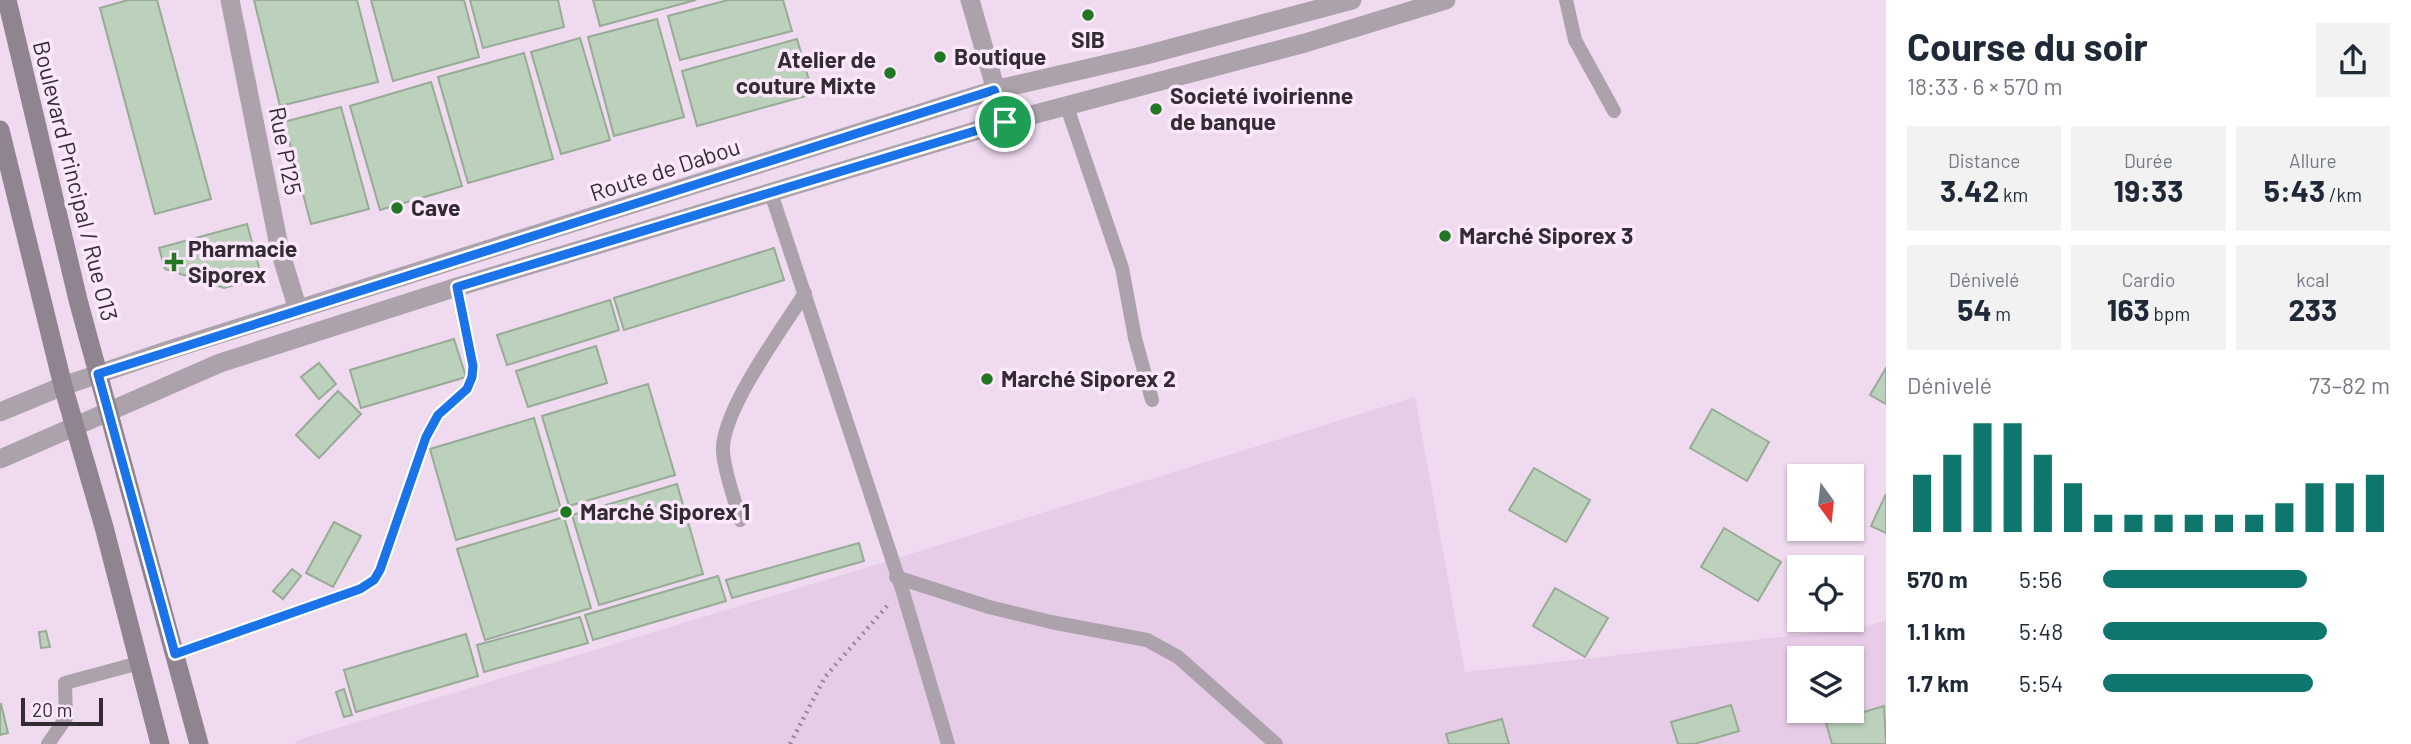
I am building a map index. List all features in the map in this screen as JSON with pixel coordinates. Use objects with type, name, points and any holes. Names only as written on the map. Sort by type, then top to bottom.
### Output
[{"type":"main road","name":"Boulevard Principal / Rue O13","points":[[7,0],[75,287],[199,744]]},
{"type":"main road","points":[[0,130],[63,386],[104,527],[160,744]]},
{"type":"street","name":"Rue P125","points":[[230,0],[280,251],[298,310]]},
{"type":"street","points":[[970,0],[1005,122]]},
{"type":"street","name":"Route de Dabou","points":[[0,412],[98,374],[994,90],[1146,55],[1294,8],[1352,0]]},
{"type":"street","points":[[0,459],[220,363],[457,287],[1005,122],[1306,43],[1446,0]]},
{"type":"lane","points":[[1566,0],[1575,40],[1614,111]]},
{"type":"lane","points":[[1067,107],[1122,268],[1135,338],[1152,400]]},
{"type":"lane","points":[[771,193],[899,583],[948,744]]},
{"type":"lane","points":[[175,654],[360,589],[374,580],[380,570],[426,437],[438,415],[467,389],[472,377],[473,366],[457,287]]},
{"type":"lane","points":[[740,520],[723,451],[727,426],[750,380],[805,293]]},
{"type":"lane","points":[[899,583],[1051,622],[1147,640],[1178,657],[1276,744]]},
{"type":"lane","points":[[48,744],[66,718],[65,683],[139,663]]},
{"type":"path","points":[[790,744],[825,677],[899,583]]},
{"type":"shaded area","points":[[1415,397],[1465,672],[1825,632],[1864,632],[1864,627],[1886,620],[1886,744],[296,744],[295,741]]},
{"type":"building","points":[[128,0],[157,0],[211,199],[155,214],[100,8]]},
{"type":"building","points":[[254,0],[357,0],[378,82],[280,106]]},
{"type":"building","points":[[371,0],[464,0],[479,57],[393,81]]},
{"type":"building","points":[[470,0],[558,0],[564,27],[483,48]]},
{"type":"building","points":[[593,0],[696,0],[600,26]]},
{"type":"building","points":[[728,0],[783,0],[792,31],[680,60],[668,16]]},
{"type":"building","points":[[657,19],[684,117],[614,136],[588,37]]},
{"type":"building","points":[[580,38],[610,140],[561,154],[531,52]]},
{"type":"building","points":[[797,39],[813,94],[697,126],[682,71]]},
{"type":"building","points":[[524,53],[553,159],[468,183],[438,77]]},
{"type":"building","points":[[431,82],[462,186],[380,210],[350,106]]},
{"type":"building","points":[[341,107],[369,209],[311,224],[284,122]]},
{"type":"building","points":[[247,224],[262,278],[224,288],[165,269],[159,248]]},
{"type":"building","points":[[774,248],[784,280],[624,330],[614,298]]},
{"type":"building","points":[[610,300],[619,330],[507,365],[497,335]]},
{"type":"building","points":[[454,339],[466,377],[361,408],[350,370]]},
{"type":"building","points":[[596,346],[607,383],[528,407],[516,371]]},
{"type":"building","points":[[319,363],[336,384],[319,399],[301,377]]},
{"type":"building","points":[[1886,368],[1886,404],[1870,395]]},
{"type":"building","points":[[648,384],[675,475],[569,506],[542,416]]},
{"type":"building","points":[[338,391],[361,414],[319,458],[296,435]]},
{"type":"building","points":[[1712,409],[1769,442],[1747,481],[1690,448]]},
{"type":"building","points":[[534,418],[561,509],[456,540],[430,449]]},
{"type":"building","points":[[1534,468],[1590,500],[1566,542],[1509,510]]},
{"type":"building","points":[[677,484],[703,574],[599,605],[572,515]]},
{"type":"building","points":[[1886,494],[1886,533],[1871,526]]},
{"type":"building","points":[[564,517],[591,608],[485,640],[457,549]]},
{"type":"building","points":[[334,522],[361,536],[333,587],[306,573]]},
{"type":"building","points":[[1724,528],[1781,562],[1758,601],[1701,567]]},
{"type":"building","points":[[859,543],[864,561],[732,598],[726,580]]},
{"type":"building","points":[[292,569],[301,576],[283,599],[273,591]]},
{"type":"building","points":[[718,576],[726,601],[593,640],[585,615]]},
{"type":"building","points":[[1555,588],[1608,618],[1585,657],[1533,626]]},
{"type":"building","points":[[580,617],[588,643],[484,672],[477,645]]},
{"type":"building","points":[[46,631],[50,647],[41,648],[39,632]]},
{"type":"building","points":[[466,634],[478,676],[356,712],[344,670]]},
{"type":"building","points":[[344,689],[352,715],[344,717],[336,692]]},
{"type":"building","points":[[0,705],[8,733],[0,735]]},
{"type":"building","points":[[1731,705],[1739,731],[1694,744],[1678,744],[1671,722]]},
{"type":"building","points":[[1884,706],[1886,744],[1832,744],[1826,723],[1864,723],[1864,712]]},
{"type":"building","points":[[1502,719],[1509,744],[1449,744],[1446,734]]},
{"type":"place","name":"SIB","points":[[1088,15]]},
{"type":"place","name":"Boutique","points":[[940,57]]},
{"type":"place","name":"Atelier de couture Mixte","points":[[890,73]]},
{"type":"place","name":"Societé ivoirienne de banque","points":[[1156,109]]},
{"type":"place","name":"Cave","points":[[397,208]]},
{"type":"place","name":"Marché Siporex 3","points":[[1445,236]]},
{"type":"place","name":"Pharmacie Siporex","points":[[174,262]]},
{"type":"place","name":"Marché Siporex 2","points":[[987,379]]},
{"type":"place","name":"Marché Siporex 1","points":[[566,512]]},
{"type":"route","points":[[994,90],[1005,122],[457,287],[473,366],[472,377],[467,389],[438,415],[426,437],[380,570],[374,580],[360,589],[175,654],[98,374],[994,90]]}]
